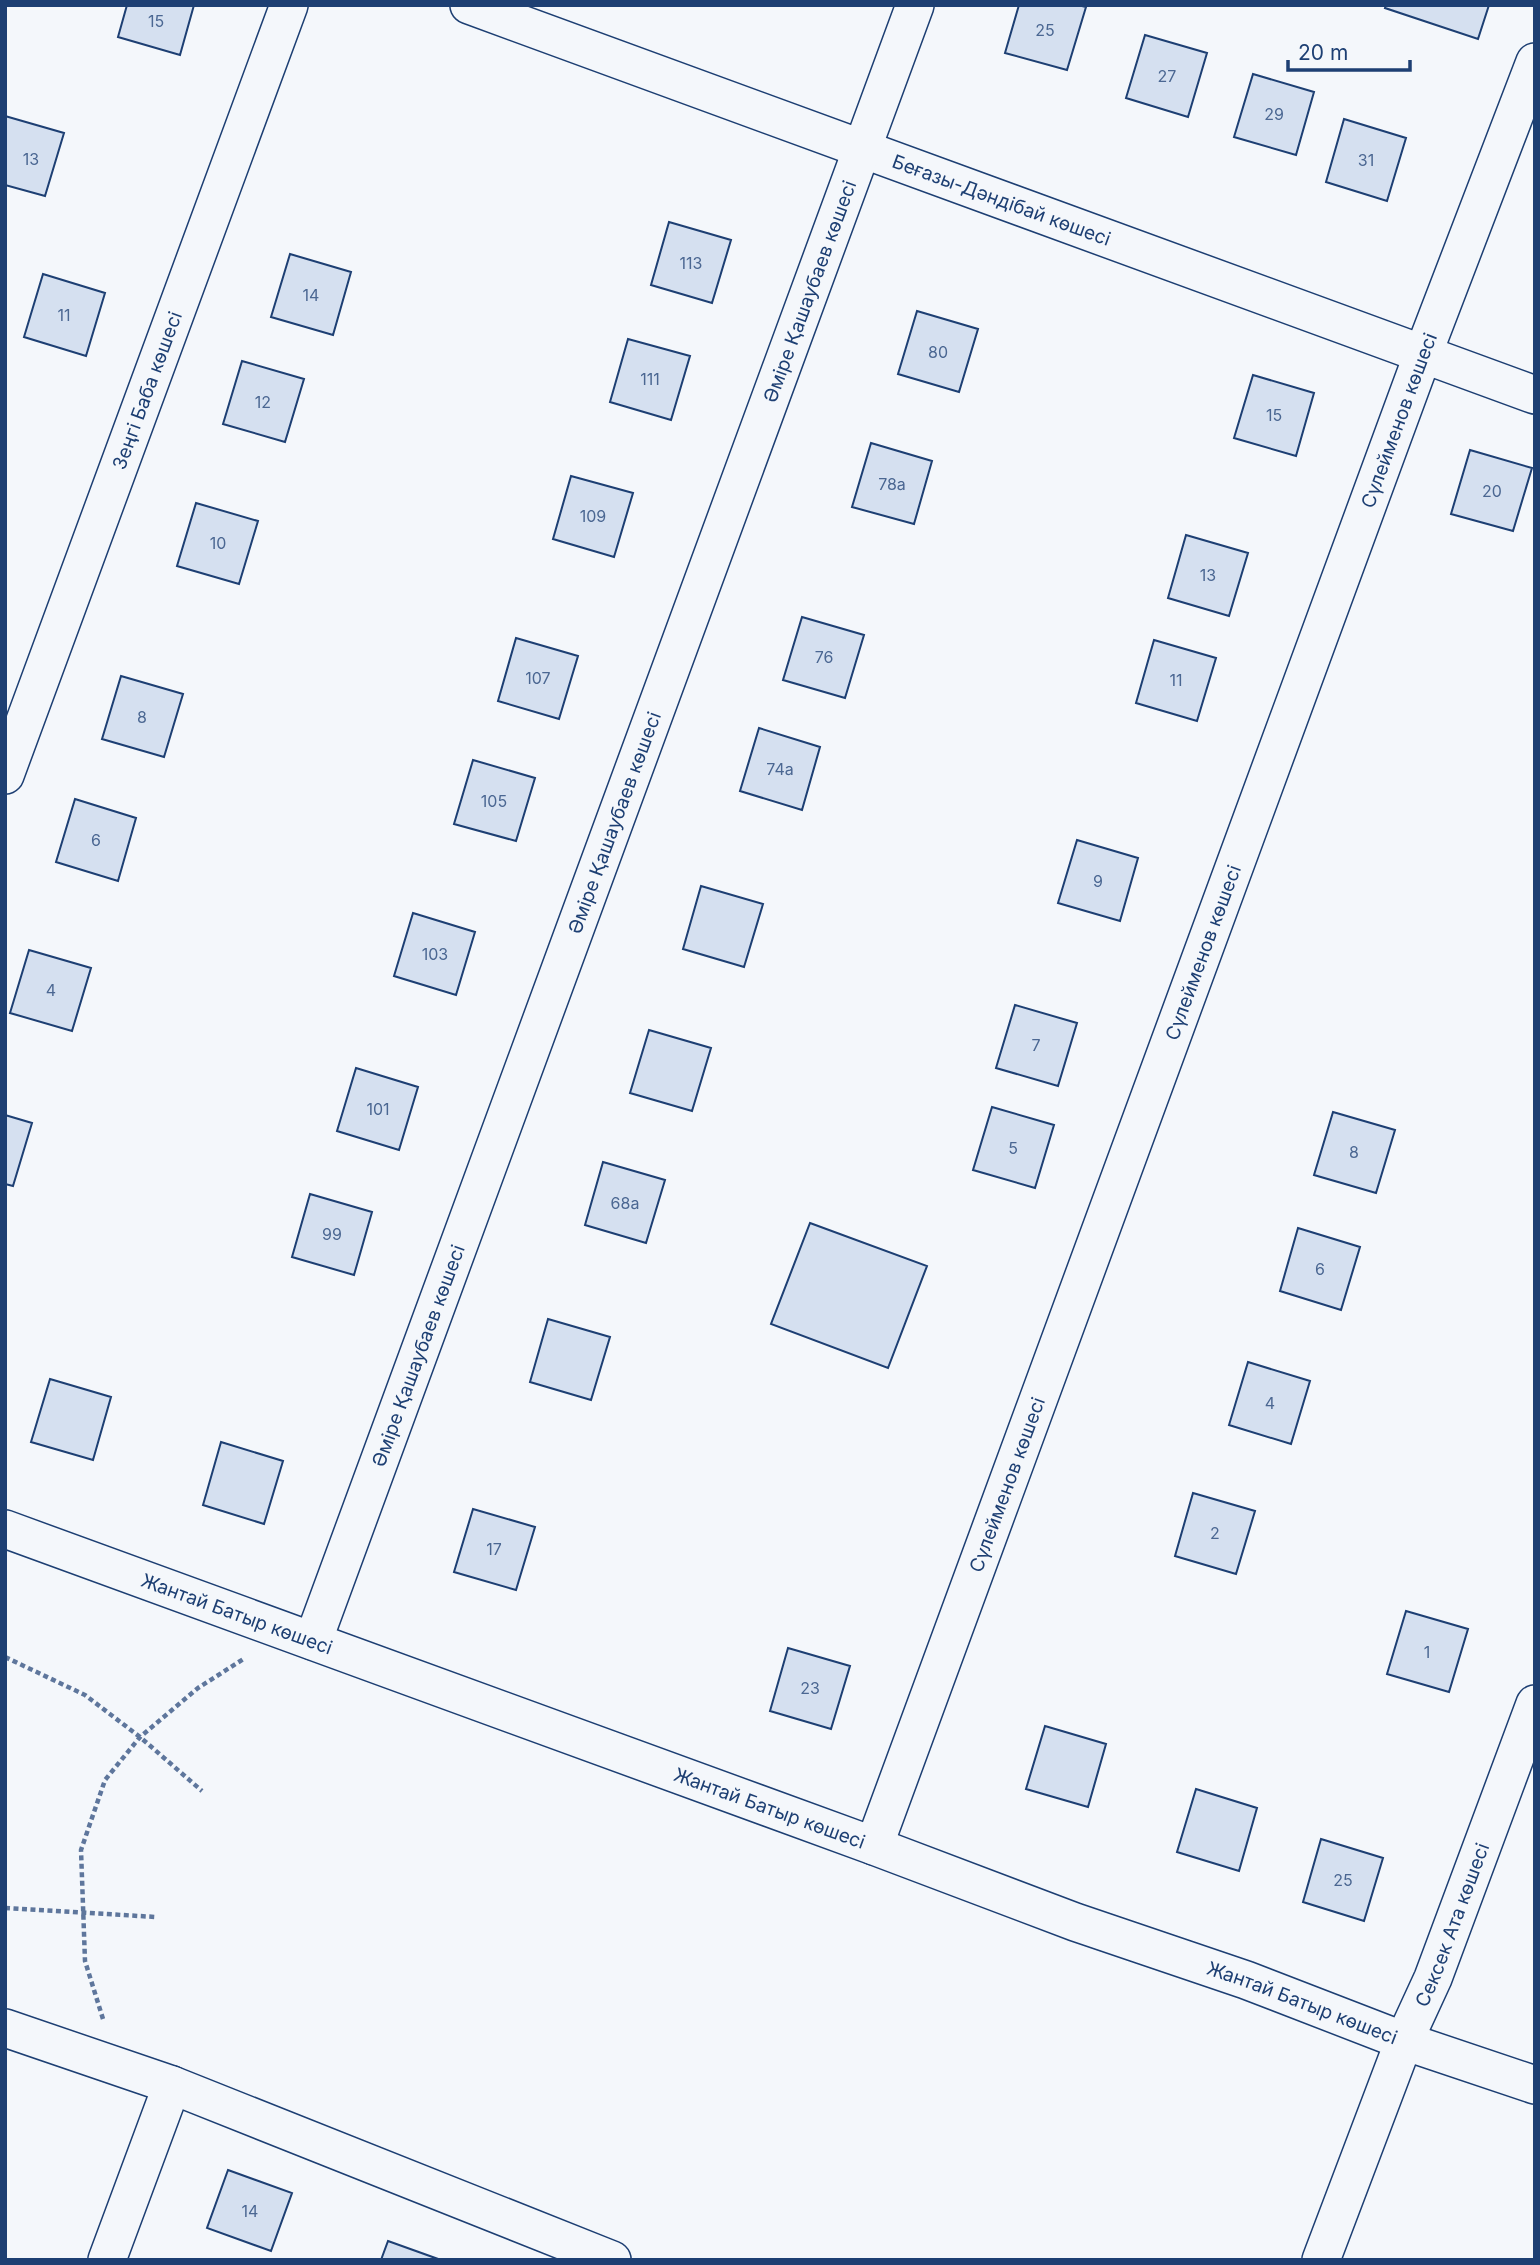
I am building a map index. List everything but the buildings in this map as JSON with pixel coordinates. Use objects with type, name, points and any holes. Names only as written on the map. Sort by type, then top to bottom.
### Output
[{"type":"street","name":"Зеңгі Баба көшесі","points":[[5,775],[289,5]]},
{"type":"street","name":"Беғазы-Дәндібай көшесі","points":[[469,5],[1535,395]]},
{"type":"street","name":"Әміре Қашаубаев көшесі","points":[[300,1636],[915,5]]},
{"type":"street","name":"Сүлейменов көшесі","points":[[874,1846],[1423,354],[1535,62]]},
{"type":"street","name":"Жантай Батыр көшесі","points":[[5,1529],[1075,1922],[1246,1980],[1404,2041],[1535,2085]]},
{"type":"street","name":"Сексек Ата көшесі","points":[[1321,2260],[1404,2041],[1433,1978],[1535,1703]]},
{"type":"street","points":[[5,2028],[172,2085],[612,2260]]},
{"type":"street","points":[[107,2260],[172,2085]]},
{"type":"path","points":[[128,2070],[100,2013],[85,1961],[82,1850],[105,1780],[140,1737],[198,1688],[300,1636]]},
{"type":"path","points":[[5,1657],[85,1695],[140,1737],[202,1791]]},
{"type":"path","points":[[5,1908],[156,1917]]}]
